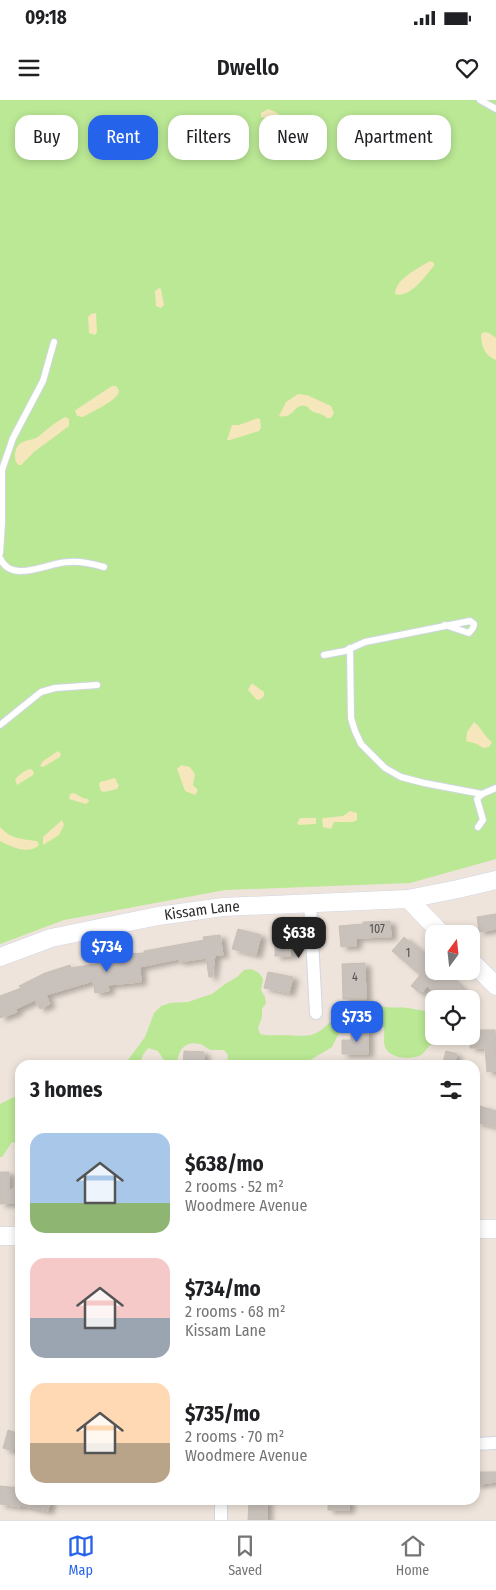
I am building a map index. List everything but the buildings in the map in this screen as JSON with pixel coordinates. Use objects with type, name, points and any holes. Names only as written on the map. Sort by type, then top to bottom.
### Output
[{"type":"street","name":"Kissam Lane","points":[[0,957],[51,938],[158,916],[223,907],[408,899],[496,880]]},
{"type":"street","points":[[408,899],[433,925]]},
{"type":"street","points":[[310,903],[316,1013]]},
{"type":"street","points":[[480,969],[496,986]]},
{"type":"street","points":[[480,1229],[496,1229]]},
{"type":"street","points":[[0,1236],[15,1236]]},
{"type":"street","points":[[480,1444],[496,1444]]},
{"type":"street","points":[[220,1505],[221,1520]]},
{"type":"lane","points":[[480,100],[496,109]]},
{"type":"lane","points":[[0,553],[2,470],[13,438],[43,381],[54,342]]},
{"type":"lane","points":[[0,558],[3,564],[15,571],[70,562],[91,564],[104,568]]},
{"type":"lane","points":[[324,655],[365,642],[446,625]]},
{"type":"lane","points":[[350,648],[351,718],[361,744],[385,768],[402,777],[482,794]]},
{"type":"lane","points":[[0,725],[41,692],[55,688],[97,685]]},
{"type":"lane","points":[[478,827],[483,820],[477,799],[482,794],[496,788]]},
{"type":"green space","points":[[0,100],[496,100],[496,859],[410,883],[225,890],[64,920],[0,944]]},
{"type":"green space","points":[[251,969],[259,973],[263,979],[261,990],[266,1003],[262,1009],[262,1017],[258,1028],[260,1034],[310,1035],[330,1023],[345,1007],[363,1002],[385,1007],[425,1011],[425,1045],[432,1045],[417,1057],[396,1056],[391,1054],[385,1047],[384,1027],[371,1021],[352,1022],[340,1031],[332,1047],[310,1060],[228,1060],[228,1055],[224,1050],[211,1050],[194,1043],[186,1045],[180,1051],[178,1060],[164,1060],[158,1051],[148,1048],[141,1060],[128,1060],[145,1037],[154,1013],[161,1006],[170,1003],[188,1002],[212,994],[244,970]]},
{"type":"green space","points":[[15,1096],[15,1143],[12,1142],[2,1157],[0,1157],[0,1104]]},
{"type":"sand","points":[[268,109],[279,115],[261,115],[261,113]]},
{"type":"sand","points":[[430,261],[434,263],[434,266],[417,286],[401,295],[395,294],[399,283],[403,279]]},
{"type":"sand","points":[[159,288],[161,289],[164,305],[161,308],[156,306],[155,291]]},
{"type":"sand","points":[[96,313],[97,332],[95,335],[89,333],[88,317]]},
{"type":"sand","points":[[484,332],[496,338],[496,360],[486,353],[483,346],[481,334]]},
{"type":"sand","points":[[112,386],[116,386],[119,391],[116,397],[83,417],[77,416],[75,411],[77,409]]},
{"type":"sand","points":[[298,394],[307,395],[331,406],[334,413],[331,418],[312,411],[308,407],[301,406],[287,416],[279,416],[286,402]]},
{"type":"sand","points":[[65,417],[69,419],[69,426],[34,452],[21,465],[18,465],[15,460],[15,454],[18,445],[39,436]]},
{"type":"sand","points":[[258,418],[260,419],[261,428],[259,431],[227,440],[232,425],[239,425]]},
{"type":"sand","points":[[251,684],[264,692],[264,696],[261,699],[257,700],[248,690]]},
{"type":"sand","points":[[474,722],[492,742],[489,747],[483,748],[466,741],[467,732]]},
{"type":"sand","points":[[58,751],[61,754],[60,757],[43,767],[40,766],[43,761]]},
{"type":"sand","points":[[181,765],[190,767],[195,774],[193,785],[198,790],[195,795],[185,791],[177,769]]},
{"type":"sand","points":[[31,769],[34,772],[33,775],[17,785],[16,778],[24,771]]},
{"type":"sand","points":[[115,778],[119,786],[117,789],[101,791],[100,782]]},
{"type":"sand","points":[[74,793],[89,801],[86,804],[69,799],[70,794]]},
{"type":"sand","points":[[350,811],[357,813],[357,820],[353,822],[334,822],[331,829],[323,827],[323,818],[343,816]]},
{"type":"sand","points":[[300,818],[316,818],[316,824],[299,825],[297,823]]},
{"type":"sand","points":[[62,820],[64,825],[59,835],[43,845],[43,837]]},
{"type":"sand","points":[[0,827],[12,836],[37,841],[39,845],[25,850],[4,843],[0,841]]}]
